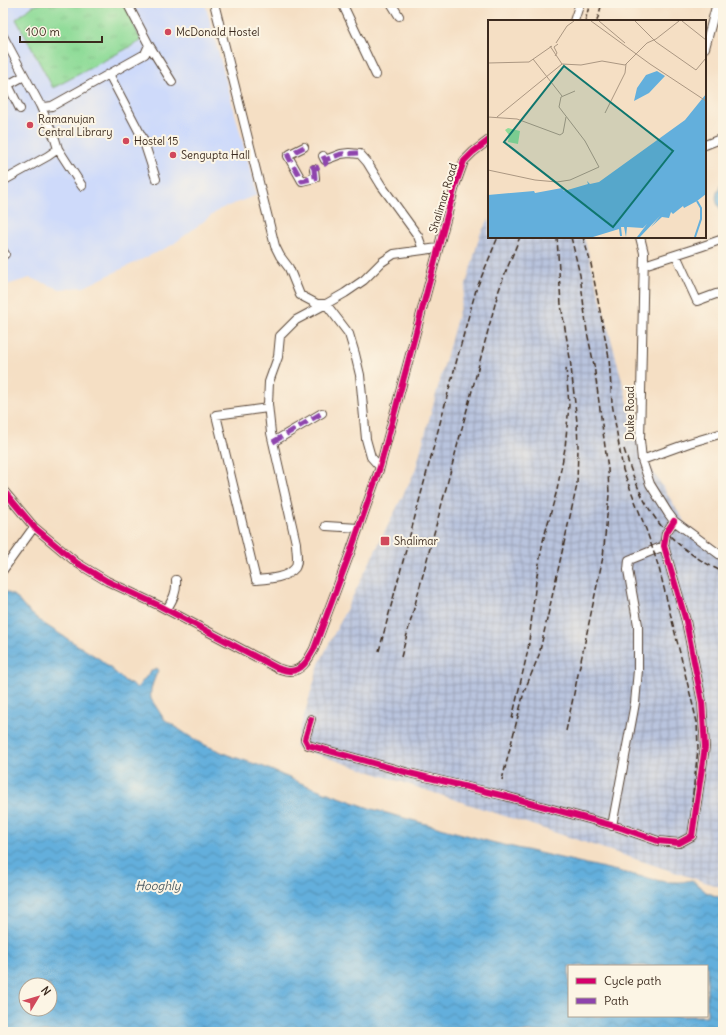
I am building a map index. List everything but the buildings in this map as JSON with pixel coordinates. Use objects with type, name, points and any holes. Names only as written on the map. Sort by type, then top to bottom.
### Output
[{"type":"street","points":[[127,3],[172,82]]},
{"type":"street","points":[[214,3],[276,246],[280,256],[288,268],[300,296],[317,304],[326,304]]},
{"type":"street","points":[[342,3],[376,75]]},
{"type":"street","points":[[391,3],[399,16]]},
{"type":"street","points":[[574,20],[580,3]]},
{"type":"street","points":[[706,44],[717,3]]},
{"type":"street","points":[[3,36],[40,105],[56,139],[58,149],[82,186]]},
{"type":"street","points":[[40,105],[45,107],[52,106],[145,54],[150,45]]},
{"type":"street","points":[[109,74],[143,139],[156,179]]},
{"type":"street","points":[[20,109],[5,86],[24,76]]},
{"type":"street","points":[[706,145],[723,138]]},
{"type":"street","name":"Shalimar Road","points":[[167,609],[277,668],[290,671],[298,669],[308,661],[314,649],[359,528],[380,467],[455,186],[464,161],[488,141]]},
{"type":"street","points":[[304,147],[288,156],[302,181],[315,178],[313,167],[325,164],[324,158],[350,153],[360,154],[418,236],[423,250]]},
{"type":"street","points":[[3,181],[58,149]]},
{"type":"street","name":"Duke Road","points":[[640,238],[644,253],[640,440],[642,460],[650,484],[674,521],[723,557]]},
{"type":"street","points":[[644,265],[723,239]]},
{"type":"street","points":[[268,408],[216,415],[256,580],[280,577],[289,573],[295,567],[297,559],[296,543],[272,442],[268,408],[269,382],[278,357],[280,336],[296,320],[346,293],[364,280],[382,262],[394,254],[438,248]]},
{"type":"street","points":[[676,255],[697,302],[716,294],[723,293]]},
{"type":"street","points":[[326,304],[349,334],[360,375],[366,438],[371,457],[380,467]]},
{"type":"street","points":[[272,442],[322,414]]},
{"type":"street","points":[[642,460],[689,443],[723,433]]},
{"type":"street","points":[[3,490],[34,528],[77,563],[107,581],[167,609],[175,596],[177,589],[176,580]]},
{"type":"street","points":[[312,719],[305,739],[308,745],[409,773],[505,796],[612,826],[658,841],[679,843],[692,836],[705,746],[702,702],[686,621],[664,546],[666,533],[674,521]]},
{"type":"street","points":[[326,526],[359,528]]},
{"type":"street","points":[[3,570],[34,528]]},
{"type":"street","points":[[612,826],[635,703],[638,670],[638,625],[628,570],[629,560],[664,546]]},
{"type":"shaded area","points":[[3,3],[205,3],[257,195],[220,209],[172,245],[84,287],[60,289],[30,278],[3,286]]},
{"type":"shaded area","points":[[488,221],[488,238],[584,238],[641,452],[686,524],[723,553],[723,888],[295,747],[319,664],[415,471],[480,234]]},
{"type":"green space","points":[[43,3],[124,3],[141,41],[53,88],[16,19],[33,6]]},
{"type":"water","points":[[723,183],[723,212],[718,205],[716,198],[718,190]]},
{"type":"water","name":"Hooghly","points":[[3,590],[16,597],[23,606],[41,622],[101,660],[125,681],[137,688],[150,672],[157,668],[158,670],[152,687],[151,699],[164,719],[205,745],[228,755],[264,767],[303,784],[372,809],[491,842],[665,882],[682,882],[692,880],[706,892],[723,899],[723,1032],[3,1032]]},
{"type":"railway","points":[[585,20],[590,3]]},
{"type":"railway","points":[[597,20],[602,3]]},
{"type":"railway","points":[[379,651],[476,290],[498,238]]},
{"type":"railway","points":[[401,657],[498,293],[520,238]]},
{"type":"railway","points":[[502,780],[524,692],[539,655],[577,485],[577,422],[570,358],[561,305],[557,238]]},
{"type":"railway","points":[[566,731],[603,557],[609,495],[608,469],[594,365],[587,332],[580,275],[571,238]]},
{"type":"railway","points":[[583,238],[591,264],[609,358],[612,403],[623,470],[659,568],[697,722],[698,749],[692,802]]},
{"type":"railway","points":[[512,719],[528,650],[536,581],[543,541],[557,490],[565,448],[569,405],[566,367]]},
{"type":"railway","points":[[624,449],[639,489],[658,522],[671,537],[686,550],[723,572]]},
{"type":"marked path","points":[[304,147],[288,156],[302,181],[315,178],[314,169]]},
{"type":"marked path","points":[[323,156],[325,160],[341,154],[358,153]]},
{"type":"marked path","points":[[312,165],[314,169],[325,164],[325,160]]},
{"type":"marked path","points":[[273,442],[322,413]]},
{"type":"cycle path","points":[[3,490],[34,527],[77,563],[107,581],[160,606],[277,668],[294,671],[301,667],[314,649],[380,467],[455,186],[464,161],[488,141]]},
{"type":"cycle path","points":[[311,719],[305,739],[308,745],[409,773],[505,796],[618,827],[658,841],[679,843],[692,836],[705,747],[702,702],[686,621],[664,546],[666,533],[674,521]]},
{"type":"place","name":"McDonald Hostel","points":[[168,32]]},
{"type":"place","name":"Ramanujan Central Library","points":[[30,125]]},
{"type":"place","name":"Hostel 15","points":[[126,141]]},
{"type":"place","name":"Sengupta Hall","points":[[173,155]]},
{"type":"place","name":"Shalimar","points":[[385,541]]}]
